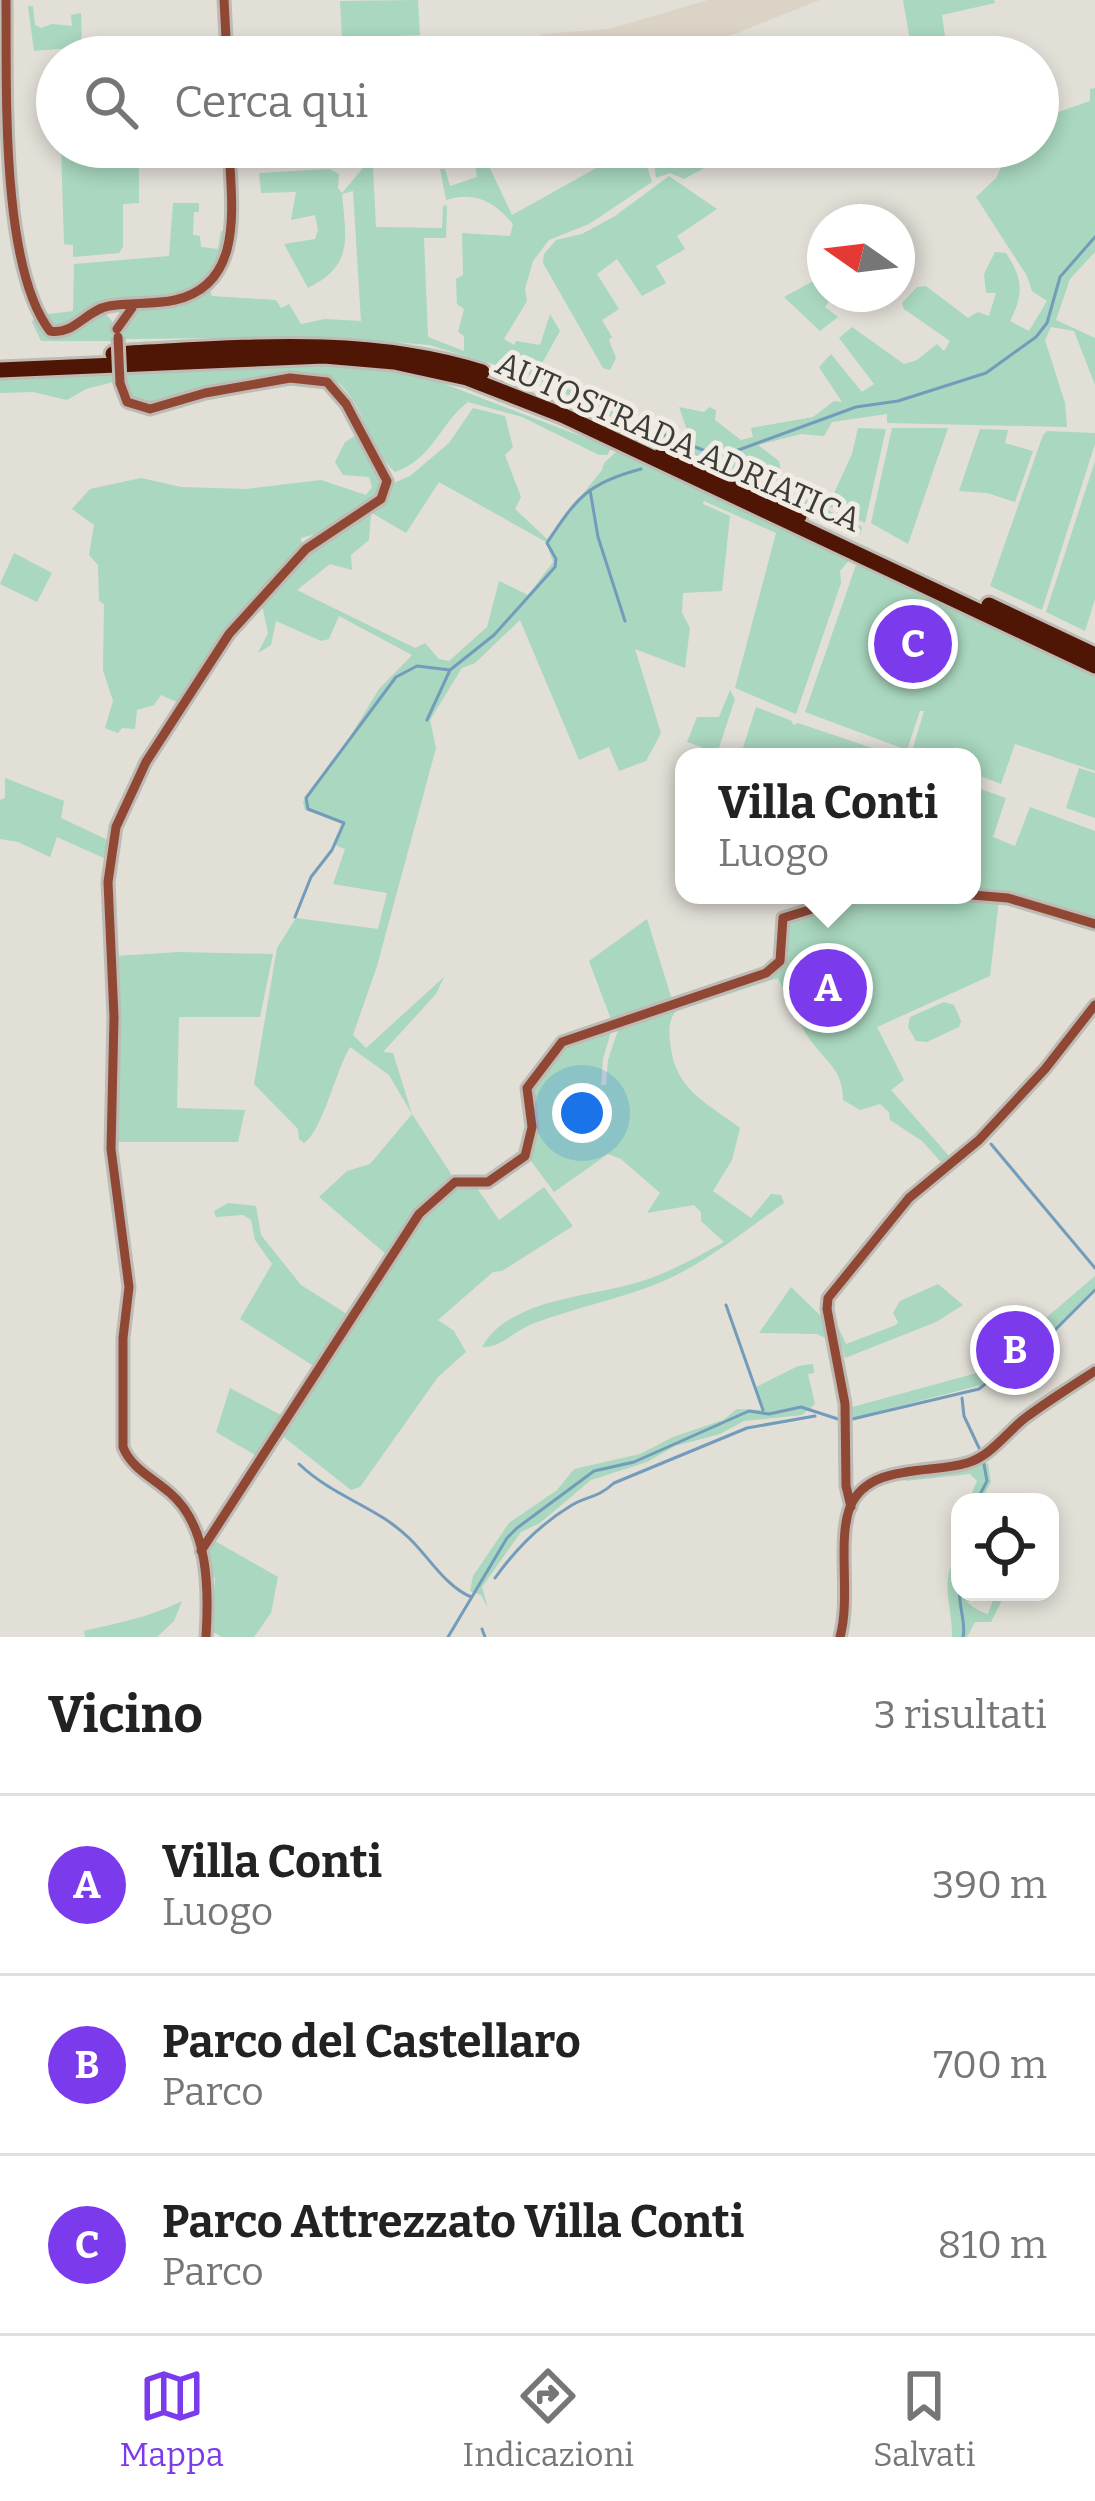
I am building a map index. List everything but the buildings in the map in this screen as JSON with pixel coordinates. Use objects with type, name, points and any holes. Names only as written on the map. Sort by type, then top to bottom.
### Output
[{"type":"highway","name":"AUTOSTRADA ADRIATICA","points":[[0,360],[325,346],[444,361],[545,396],[1095,655]]},
{"type":"highway","name":"AUTOSTRADA ADRIATICA","points":[[0,370],[324,356],[394,362],[467,378],[562,415],[1095,666]]},
{"type":"main road","points":[[5,0],[11,240],[39,316],[50,331],[60,333],[117,316],[136,305],[172,301],[202,289],[224,263],[231,235],[230,168]]},
{"type":"main road","points":[[224,0],[225,36]]},
{"type":"main road","points":[[117,316],[120,382],[127,402],[150,410],[205,393],[290,378],[327,382],[346,404],[388,481],[381,499],[306,549],[229,634],[146,762],[124,804],[114,837],[109,882],[114,1017],[111,1149],[129,1287],[123,1338],[122,1439],[130,1462],[184,1507],[201,1551],[206,1637]]},
{"type":"main road","points":[[981,896],[1008,898],[1095,924]]},
{"type":"main road","points":[[201,1551],[419,1214],[455,1182],[488,1182],[525,1156],[532,1127],[527,1088],[555,1047],[766,973],[780,961],[783,918],[829,904]]},
{"type":"main road","points":[[840,1637],[850,1507],[838,1355],[827,1309],[830,1294],[909,1198],[979,1140],[1045,1069],[1095,1005]]},
{"type":"main road","points":[[850,1507],[859,1493],[878,1480],[980,1458],[1021,1421],[1095,1371]]},
{"type":"shaded area","points":[[708,0],[820,0],[730,36],[540,34],[609,29]]},
{"type":"green space","points":[[418,0],[420,35],[342,36],[340,1]]},
{"type":"green space","points":[[903,0],[994,0],[942,15],[945,36],[909,36]]},
{"type":"green space","points":[[28,6],[33,6],[35,25],[41,28],[72,26],[71,15],[81,13],[82,36],[36,36],[34,51]]},
{"type":"green space","points":[[1095,88],[1095,252],[1070,279],[1056,320],[1095,338],[1095,385],[1074,331],[1051,327],[1045,340],[1065,403],[1067,427],[887,423],[887,414],[832,422],[824,436],[801,434],[758,445],[779,461],[785,489],[862,527],[860,535],[630,425],[632,419],[690,439],[679,407],[704,412],[709,407],[716,410],[715,420],[741,440],[753,437],[751,428],[813,417],[834,401],[842,402],[819,367],[831,354],[862,392],[874,384],[839,338],[852,327],[904,364],[937,344],[944,351],[950,341],[908,312],[915,312],[917,287],[926,286],[968,318],[978,312],[989,316],[996,293],[986,293],[984,274],[995,252],[1006,253],[1018,279],[1018,303],[1010,321],[1029,331],[1047,301],[1032,291],[976,197],[1001,168],[1059,168],[1059,112],[1090,101],[1090,89]]},
{"type":"green space","points":[[62,168],[139,168],[139,203],[123,204],[119,253],[73,257],[73,245],[64,244]]},
{"type":"green space","points":[[363,168],[373,168],[376,227],[442,228],[443,206],[447,205],[446,238],[424,238],[428,337],[464,351],[464,336],[458,332],[464,309],[457,304],[456,279],[463,275],[462,233],[510,236],[513,224],[483,200],[446,200],[440,169],[445,169],[450,186],[477,177],[476,168],[490,168],[512,215],[596,168],[648,168],[652,182],[589,224],[549,240],[533,261],[525,289],[527,301],[504,339],[514,345],[516,341],[540,345],[550,314],[560,331],[536,374],[627,416],[623,423],[529,375],[429,345],[334,337],[121,339],[120,331],[132,311],[163,306],[209,287],[212,296],[276,300],[281,308],[289,304],[301,324],[325,319],[361,321],[353,191],[342,194],[345,237],[340,260],[308,288],[284,244],[315,239],[315,215],[291,220],[296,192],[261,193],[259,173],[329,169],[339,174],[342,193]]},
{"type":"green space","points":[[655,168],[704,168],[684,179],[670,173],[656,178]]},
{"type":"green space","points":[[669,176],[717,209],[677,236],[685,249],[656,266],[666,283],[642,296],[617,259],[597,274],[619,309],[602,320],[616,358],[610,370],[603,368],[543,263],[544,254],[556,240],[582,234],[615,216]]},
{"type":"green space","points":[[173,203],[199,203],[193,235],[200,236],[201,247],[218,249],[221,231],[228,232],[221,256],[207,276],[178,295],[117,303],[54,329],[42,315],[73,311],[74,264],[169,256]]},
{"type":"green space","points":[[807,284],[807,312],[832,312],[838,317],[820,331],[784,297]]},
{"type":"green space","points":[[103,311],[112,321],[114,341],[41,341],[32,322],[36,316],[49,334],[62,336]]},
{"type":"green space","points":[[311,363],[373,366],[424,376],[612,448],[607,455],[599,455],[522,417],[468,402],[418,459],[395,472],[350,396],[326,377],[276,376],[142,405],[126,392],[124,374]]},
{"type":"green space","points":[[116,374],[117,381],[67,400],[33,392],[0,393],[0,377]]},
{"type":"green space","points":[[473,408],[505,416],[513,447],[505,455],[521,497],[515,509],[547,539],[618,450],[850,559],[840,571],[841,583],[796,714],[735,688],[776,533],[704,501],[730,516],[722,591],[683,593],[682,613],[690,628],[685,668],[635,649],[661,733],[646,761],[619,771],[609,747],[579,760],[520,620],[475,663],[462,668],[430,720],[436,748],[377,966],[353,1035],[366,1048],[444,977],[436,994],[383,1052],[393,1053],[412,1114],[389,1075],[350,1047],[317,1127],[304,1143],[298,1129],[254,1084],[277,948],[296,918],[378,929],[387,893],[333,884],[345,849],[333,844],[342,822],[305,810],[303,802],[379,689],[412,655],[339,616],[329,639],[321,641],[276,621],[271,645],[258,653],[268,633],[262,605],[305,558],[371,513],[369,540],[351,555],[352,570],[330,564],[297,590],[415,648],[425,643],[439,659],[449,661],[487,627],[499,581],[528,595],[553,562],[546,542],[439,482],[406,533],[372,513],[385,502],[391,484],[410,476],[449,443]]},
{"type":"green space","points":[[858,428],[886,429],[865,523],[828,506],[852,454]]},
{"type":"green space","points":[[892,428],[948,428],[908,544],[871,523]]},
{"type":"green space","points":[[980,429],[1008,430],[1005,443],[1033,451],[1015,502],[959,491]]},
{"type":"green space","points":[[1047,431],[1095,433],[1095,444],[1042,610],[990,586]]},
{"type":"green space","points":[[359,433],[378,465],[380,492],[327,531],[301,538],[302,546],[221,635],[179,703],[161,695],[154,705],[137,710],[135,729],[122,728],[118,733],[105,728],[113,701],[103,670],[104,604],[99,601],[98,565],[89,555],[94,525],[72,509],[90,489],[141,478],[181,487],[246,489],[321,480],[366,495],[372,487],[369,477],[343,475],[335,462],[345,442]]},
{"type":"green space","points":[[1095,461],[1095,599],[1085,631],[1046,612]]},
{"type":"green space","points":[[14,553],[52,573],[37,602],[0,584]]},
{"type":"green space","points":[[856,565],[1095,675],[1095,771],[1015,744],[1001,784],[981,776],[981,748],[913,748],[924,711],[920,711],[908,748],[805,712]]},
{"type":"green space","points":[[730,690],[735,699],[719,748],[687,742],[697,717],[719,717]]},
{"type":"green space","points":[[756,707],[793,725],[872,748],[743,748]]},
{"type":"green space","points":[[1079,768],[1095,773],[1095,818],[1066,808]]},
{"type":"green space","points":[[5,778],[64,801],[61,818],[108,840],[106,859],[57,837],[50,857],[0,839]]},
{"type":"green space","points":[[981,789],[1006,798],[993,837],[1015,846],[1030,807],[1095,831],[1095,919],[981,892]]},
{"type":"green space","points":[[999,900],[990,976],[877,1027],[904,1080],[891,1090],[949,1156],[941,1162],[922,1141],[890,1120],[880,1104],[860,1110],[843,1100],[837,1074],[806,1034],[778,978],[676,1011],[669,1033],[680,1076],[697,1096],[740,1128],[732,1160],[713,1191],[751,1218],[771,1194],[781,1195],[784,1203],[666,1280],[532,1324],[482,1347],[511,1318],[531,1309],[650,1278],[724,1242],[701,1221],[701,1212],[694,1205],[647,1213],[660,1193],[621,1159],[608,1154],[554,1192],[528,1157],[536,1122],[532,1085],[558,1055],[612,1028],[603,1059],[601,1085],[606,1085],[619,1027],[657,1014],[664,1016],[666,1011],[770,975],[783,964],[789,918],[841,904]]},
{"type":"green space","points":[[647,919],[673,1003],[662,1006],[659,1002],[657,1008],[612,1022],[589,961]]},
{"type":"green space","points":[[273,954],[260,1017],[179,1017],[177,1108],[245,1110],[238,1142],[114,1142],[114,1129],[119,1129],[114,1124],[120,1044],[115,956]]},
{"type":"green space","points":[[944,1002],[954,1005],[959,1027],[927,1042],[916,1041],[908,1027],[910,1017]]},
{"type":"green space","points":[[412,1114],[453,1177],[418,1208],[387,1255],[319,1197],[347,1171],[370,1164]]},
{"type":"green space","points":[[462,1185],[477,1188],[499,1220],[544,1187],[573,1226],[502,1271],[493,1272],[438,1320],[454,1331],[466,1352],[438,1377],[360,1487],[351,1490],[280,1434],[423,1215],[454,1186],[458,1190]]},
{"type":"green space","points":[[228,1203],[256,1206],[261,1235],[301,1285],[350,1316],[315,1367],[240,1319],[272,1264],[255,1240],[251,1220],[243,1215],[216,1217],[214,1211]]},
{"type":"green space","points":[[1095,1276],[1095,1288],[1045,1339],[1028,1346],[981,1385],[849,1419],[845,1409],[984,1371]]},
{"type":"green space","points":[[938,1284],[963,1305],[936,1322],[845,1358],[834,1318],[846,1344],[896,1325],[893,1313],[900,1301]]},
{"type":"green space","points":[[791,1287],[825,1320],[829,1340],[817,1334],[759,1333]]},
{"type":"green space","points":[[813,1364],[814,1373],[808,1374],[815,1404],[802,1415],[744,1421],[591,1480],[540,1523],[521,1532],[482,1587],[488,1608],[481,1595],[470,1591],[473,1576],[509,1523],[557,1490],[574,1469],[640,1454],[723,1420],[737,1409],[763,1410],[756,1387],[798,1366]]},
{"type":"green space","points":[[230,1388],[281,1415],[255,1455],[216,1432]]},
{"type":"green space","points":[[988,1463],[991,1482],[985,1493],[972,1493],[977,1481],[970,1474],[906,1481],[904,1477]]},
{"type":"green space","points":[[215,1541],[278,1577],[271,1613],[254,1637],[222,1637],[211,1631],[215,1578],[210,1575],[210,1550]]},
{"type":"green space","points":[[951,1567],[951,1601],[968,1601],[988,1614],[993,1601],[1002,1601],[991,1622],[975,1622],[967,1637],[952,1637],[949,1572]]},
{"type":"green space","points":[[182,1601],[174,1621],[157,1637],[85,1637],[84,1631]]},
{"type":"waterway","points":[[664,435],[716,455],[733,452],[856,407],[898,401],[986,373],[1036,337],[1047,323],[1060,277],[1095,237]]},
{"type":"waterway","points":[[427,720],[450,670],[494,635],[555,567],[547,543],[576,503],[596,486],[641,469]]},
{"type":"waterway","points":[[590,490],[598,537],[625,621]]},
{"type":"waterway","points":[[295,917],[311,877],[332,850],[344,823],[308,809],[306,798],[396,677],[417,666],[450,670]]},
{"type":"waterway","points":[[991,1144],[1095,1268]]},
{"type":"waterway","points":[[448,1637],[507,1538],[594,1471],[634,1462],[749,1411],[769,1414],[801,1407],[844,1421],[979,1389],[1045,1340],[1095,1290]]},
{"type":"waterway","points":[[726,1305],[763,1410]]},
{"type":"waterway","points":[[962,1398],[964,1416],[980,1450]]},
{"type":"waterway","points":[[495,1578],[550,1520],[614,1483],[747,1428],[815,1416]]},
{"type":"waterway","points":[[981,1493],[987,1481],[983,1459]]},
{"type":"waterway","points":[[299,1464],[396,1527],[445,1579],[471,1597]]},
{"type":"waterway","points":[[960,1601],[963,1637]]},
{"type":"waterway","points":[[482,1629],[485,1637]]},
{"type":"place","name":"Parco Attrezzato Villa Conti","points":[[913,644]]},
{"type":"place","name":"Villa Conti","points":[[828,988]]},
{"type":"place","name":"Parco del Castellaro","points":[[1015,1350]]}]
